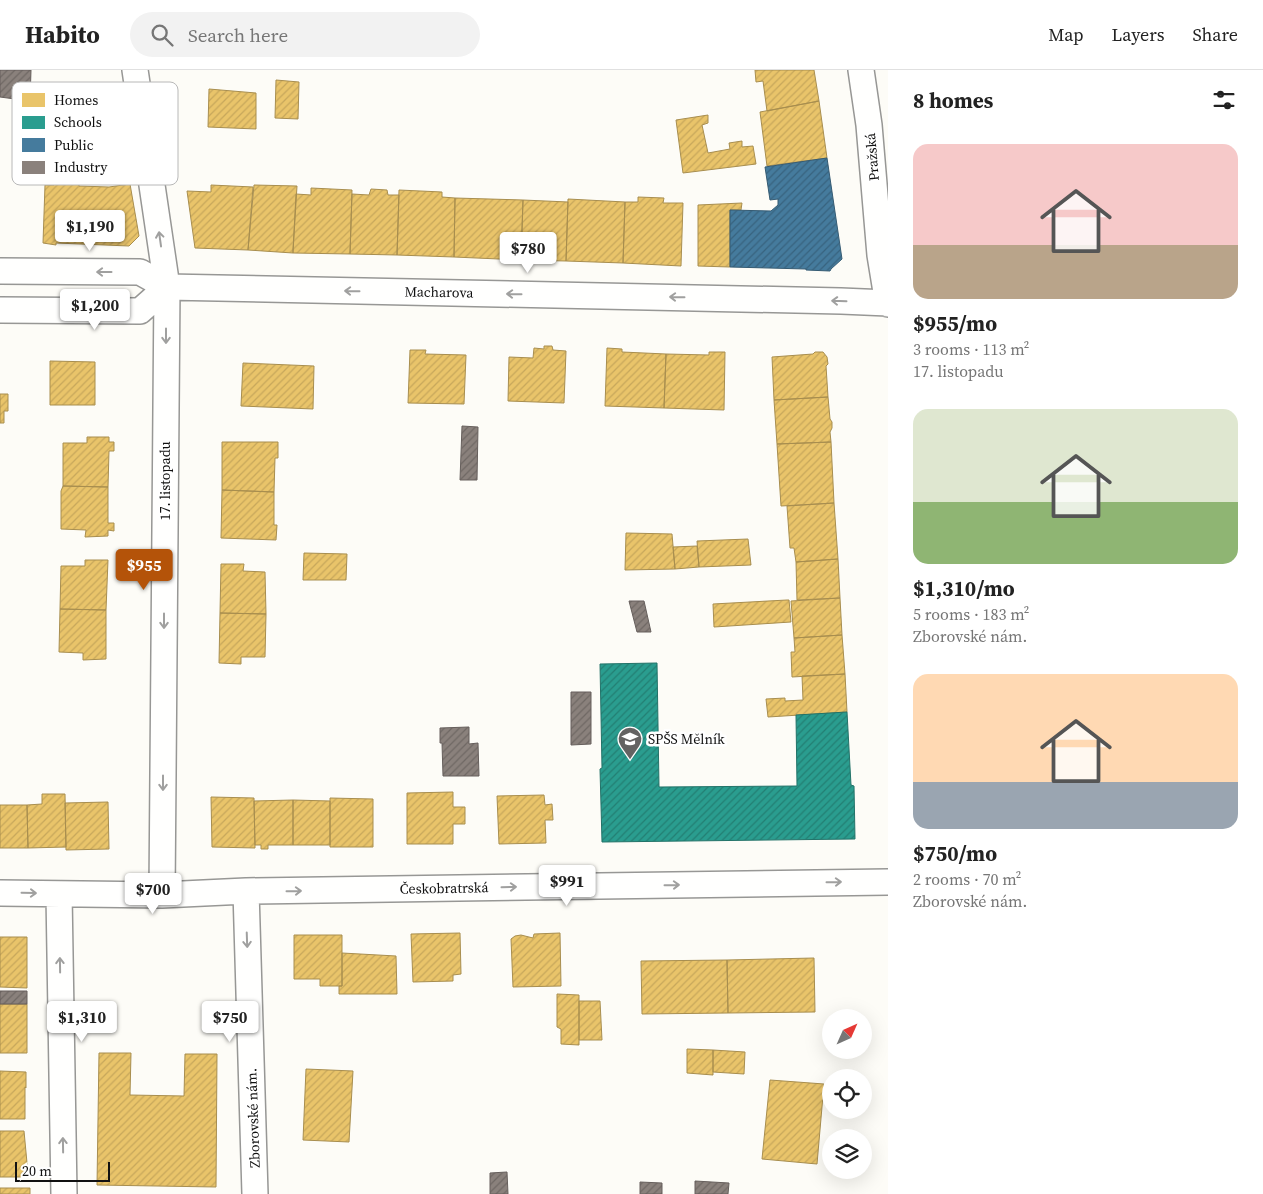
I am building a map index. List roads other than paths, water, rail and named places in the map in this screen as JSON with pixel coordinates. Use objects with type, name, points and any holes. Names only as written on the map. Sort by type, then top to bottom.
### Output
[{"type":"street","name":"Pražská","points":[[861,70],[869,125],[880,254],[888,304]]},
{"type":"street","name":"17. listopadu","points":[[151,185],[166,287],[162,895]]},
{"type":"street","points":[[0,271],[140,272],[166,287],[140,311],[0,310]]},
{"type":"street","name":"Macharova","points":[[166,287],[840,300],[888,304]]},
{"type":"street","name":"Českobratrská","points":[[0,893],[162,895],[888,882]]},
{"type":"street","name":"Zborovské nám.","points":[[246,892],[255,1194]]},
{"type":"street","points":[[59,894],[64,1194]]},
{"type":"place","name":"SPŠS Mělník","points":[[630,760]]}]
